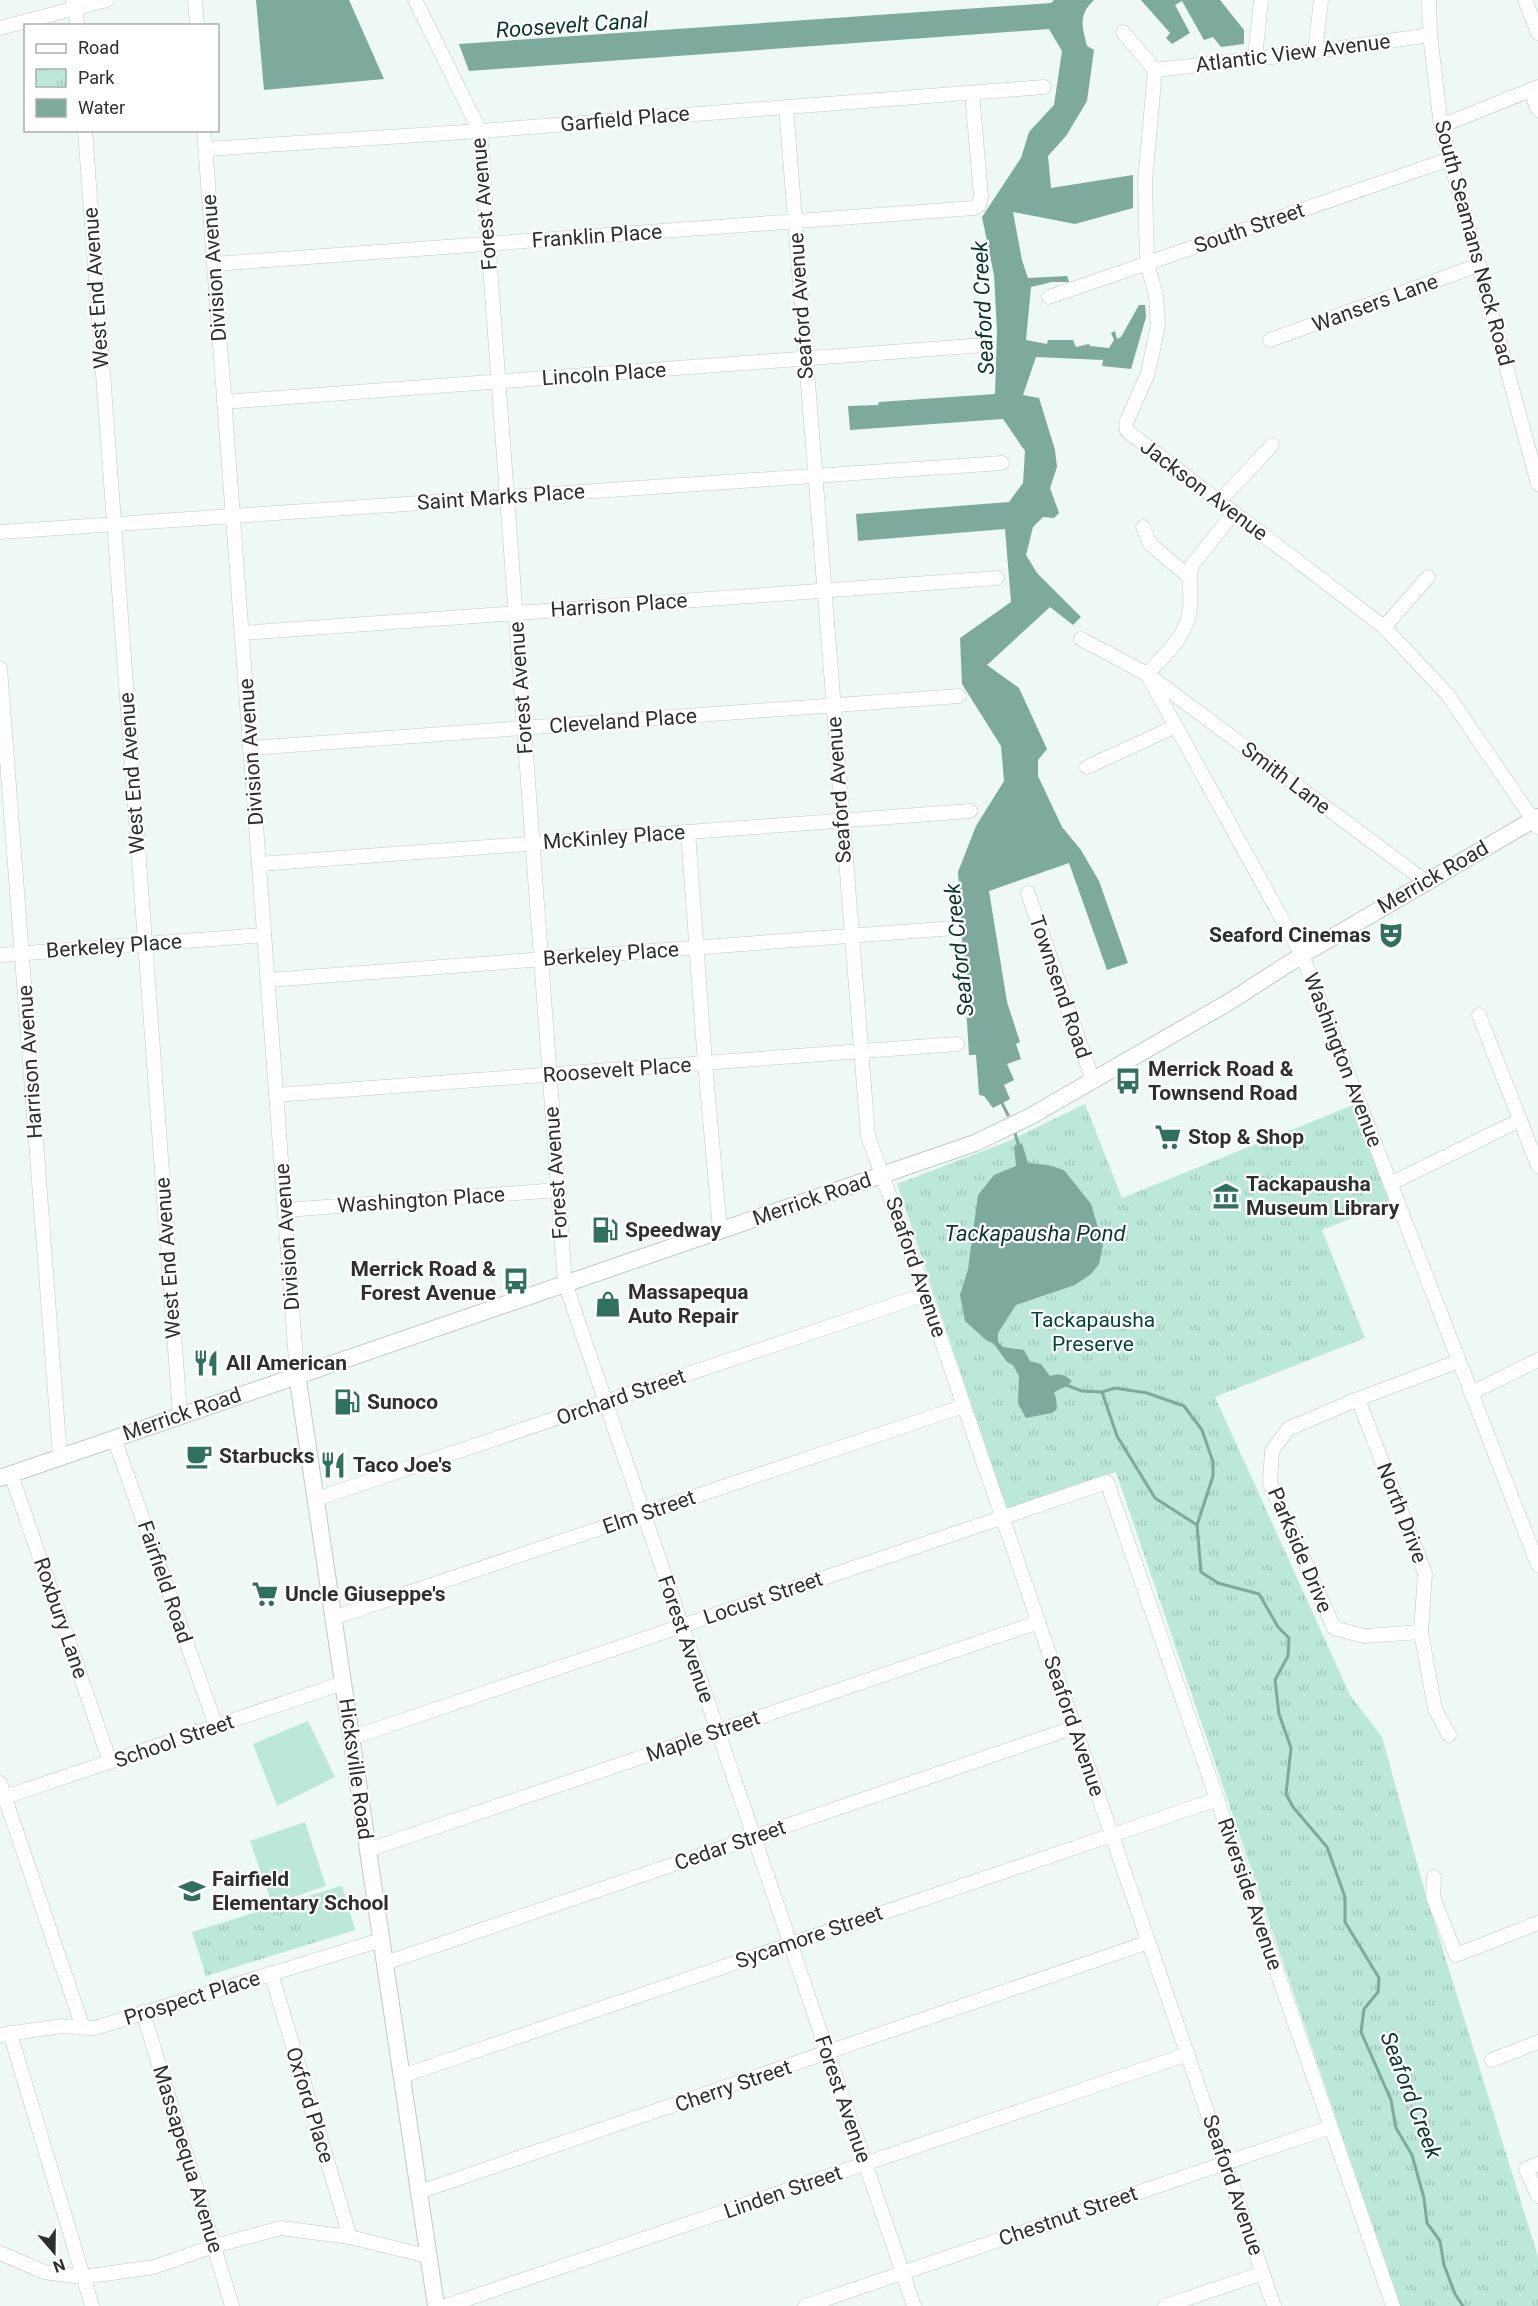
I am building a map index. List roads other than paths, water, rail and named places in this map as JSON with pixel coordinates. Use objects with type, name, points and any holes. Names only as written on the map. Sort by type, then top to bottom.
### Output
[{"type":"main road","name":"Merrick Road","points":[[5,1476],[975,1143],[1031,1116],[1093,1081],[1229,1002],[1302,954],[1425,881],[1537,821]]},
{"type":"main road","name":"Hicksville Road","points":[[297,1374],[436,2306]]},
{"type":"street","points":[[0,28],[74,4],[107,0]]},
{"type":"street","points":[[195,0],[196,24]]},
{"type":"street","name":"Forest Avenue","points":[[415,0],[480,131],[565,1283],[914,2306]]},
{"type":"street","points":[[1255,58],[1261,0]]},
{"type":"street","points":[[1315,52],[1321,0]]},
{"type":"street","name":"South Seamans Neck Road","points":[[1429,0],[1430,35],[1441,126],[1479,265],[1533,446],[1538,484]]},
{"type":"street","points":[[1525,0],[1538,33]]},
{"type":"street","points":[[74,4],[77,24]]},
{"type":"street","points":[[1123,32],[1155,69]]},
{"type":"street","name":"Atlantic View Avenue","points":[[1155,69],[1315,52],[1430,35]]},
{"type":"street","name":"Jackson Avenue","points":[[1155,69],[1145,182],[1147,263],[1156,295],[1158,325],[1148,373],[1126,427],[1135,437],[1384,627],[1447,694],[1537,821]]},
{"type":"street","name":"Garfield Place","points":[[206,149],[480,131],[1044,87]]},
{"type":"street","points":[[1441,126],[1534,88],[1538,110]]},
{"type":"street","name":"Franklin Place","points":[[214,264],[969,209],[979,205],[981,196],[972,93]]},
{"type":"street","name":"Seaford Avenue","points":[[786,106],[867,1130],[926,1294],[1274,2306]]},
{"type":"street","name":"West End Avenue","points":[[85,132],[180,1415]]},
{"type":"street","name":"Division Avenue","points":[[204,132],[297,1374]]},
{"type":"street","name":"South Street","points":[[1049,297],[1450,159]]},
{"type":"street","name":"Wansers Lane","points":[[1270,340],[1479,265]]},
{"type":"street","name":"Lincoln Place","points":[[224,402],[984,345]]},
{"type":"street","points":[[1219,502],[1272,445]]},
{"type":"street","name":"Saint Marks Place","points":[[0,532],[1002,463]]},
{"type":"street","points":[[1147,674],[1173,647],[1185,628],[1191,605],[1188,576],[1192,566],[1234,513]]},
{"type":"street","points":[[1143,527],[1150,544],[1188,576]]},
{"type":"street","points":[[1384,627],[1428,577]]},
{"type":"street","name":"Harrison Place","points":[[242,633],[997,578]]},
{"type":"street","name":"Smith Lane","points":[[1082,639],[1147,674],[1425,881]]},
{"type":"street","name":"Harrison Avenue","points":[[0,668],[60,1457]]},
{"type":"street","name":"Washington Avenue","points":[[1147,674],[1174,727],[1302,954],[1537,1560]]},
{"type":"street","name":"Cleveland Place","points":[[250,748],[959,696]]},
{"type":"street","points":[[1088,767],[1174,727]]},
{"type":"street","name":"McKinley Place","points":[[259,864],[970,811]]},
{"type":"street","points":[[688,832],[720,1230]]},
{"type":"street","name":"Townsend Road","points":[[1028,893],[1093,1081]]},
{"type":"street","name":"Berkeley Place","points":[[268,980],[954,928]]},
{"type":"street","name":"Berkeley Place","points":[[0,955],[264,935]]},
{"type":"street","points":[[1479,1015],[1538,1166]]},
{"type":"street","name":"Roosevelt Place","points":[[276,1095],[957,1044]]},
{"type":"street","points":[[1390,1184],[1520,1120]]},
{"type":"street","name":"Washington Place","points":[[285,1210],[558,1190]]},
{"type":"street","name":"Orchard Street","points":[[316,1499],[926,1294]]},
{"type":"street","points":[[1472,1393],[1538,1360]]},
{"type":"street","name":"Parkside Drive","points":[[1421,1632],[1364,1636],[1334,1628],[1270,1483],[1272,1451],[1288,1429],[1358,1399],[1459,1361]]},
{"type":"street","name":"North Drive","points":[[1358,1399],[1425,1573],[1421,1632],[1435,1709],[1449,1735]]},
{"type":"street","name":"Elm Street","points":[[333,1618],[964,1406]]},
{"type":"street","name":"Fairfield Road","points":[[114,1438],[216,1726]]},
{"type":"street","name":"Roxbury Lane","points":[[5,1476],[110,1762]]},
{"type":"street","name":"Locust Street","points":[[351,1738],[1107,1482]]},
{"type":"street","name":"Riverside Avenue","points":[[1107,1482],[1393,2306]]},
{"type":"street","name":"Maple Street","points":[[368,1850],[1039,1622]]},
{"type":"street","name":"School Street","points":[[5,1797],[343,1683]]},
{"type":"street","name":"Cedar Street","points":[[385,1963],[1075,1727]]},
{"type":"street","points":[[0,1783],[83,2028]]},
{"type":"street","name":"Sycamore Street","points":[[402,2076],[1218,1799]]},
{"type":"street","points":[[1434,1877],[1433,1898],[1456,1955],[1538,1923]]},
{"type":"street","name":"Prospect Place","points":[[5,2034],[61,2026],[95,2028],[381,1940]]},
{"type":"street","name":"Cherry Street","points":[[419,2192],[1149,1942]]},
{"type":"street","name":"Oxford Place","points":[[271,1973],[350,2237]]},
{"type":"street","name":"Massapequa Avenue","points":[[143,2012],[232,2306]]},
{"type":"street","points":[[5,2034],[92,2306]]},
{"type":"street","points":[[1492,2060],[1538,2042]]},
{"type":"street","name":"Linden Street","points":[[446,2306],[1188,2054]]},
{"type":"street","name":"Chestnut Street","points":[[805,2306],[1331,2127]]},
{"type":"street","points":[[1532,2167],[1538,2196]]},
{"type":"street","points":[[0,2253],[44,2272],[83,2277],[154,2267],[281,2228],[350,2237],[427,2256]]},
{"type":"street","points":[[1165,2306],[1263,2272]]},
{"type":"water","points":[[256,0],[349,0],[384,79],[264,90]]},
{"type":"water","points":[[1054,0],[1094,0],[1085,11],[1083,22],[1087,46],[1094,50],[1087,101],[1066,136],[1048,156],[1051,188],[1133,175],[1133,208],[1075,224],[1013,212],[1022,260],[1028,278],[1067,276],[1069,282],[1052,282],[1031,287],[1026,340],[1047,344],[1048,340],[1073,340],[1076,347],[1089,344],[1109,348],[1114,340],[1111,333],[1115,331],[1117,339],[1121,337],[1139,305],[1145,305],[1146,317],[1131,369],[1102,366],[1103,360],[1036,357],[1023,395],[1039,398],[1055,450],[1057,467],[1050,488],[1059,513],[1054,518],[1043,517],[1033,527],[1026,555],[1037,573],[1081,617],[1073,625],[1050,607],[987,665],[1019,688],[1047,749],[1038,760],[1038,776],[1062,827],[1081,850],[1099,881],[1128,963],[1107,970],[1069,863],[989,891],[1007,1002],[1020,1042],[1016,1044],[1021,1059],[1007,1064],[1014,1080],[1004,1085],[1010,1099],[993,1108],[984,1096],[979,1095],[976,1055],[969,1055],[958,872],[976,826],[1004,781],[1001,746],[962,684],[960,638],[1011,602],[1005,529],[858,541],[856,514],[1009,502],[1023,483],[1025,451],[1003,419],[850,430],[848,406],[995,394],[997,331],[994,275],[982,217],[1021,158],[1029,132],[1054,105],[1062,51],[1049,29],[469,71],[459,44],[1051,3]]},
{"type":"water","points":[[1141,0],[1220,0],[1244,30],[1244,44],[1221,47],[1213,37],[1204,40],[1182,1],[1175,5],[1190,33],[1172,44],[1166,38],[1170,33]]},
{"type":"water","name":"Tackapausha Pond","points":[[1022,1143],[1028,1163],[1048,1165],[1064,1170],[1091,1204],[1103,1244],[1099,1264],[1091,1274],[1075,1285],[1016,1305],[998,1333],[998,1342],[1003,1347],[1024,1350],[1030,1361],[1041,1364],[1050,1376],[1062,1375],[1072,1381],[1054,1393],[1057,1409],[1052,1413],[1026,1418],[1018,1404],[1019,1376],[1013,1365],[1007,1362],[994,1344],[986,1340],[965,1321],[960,1295],[968,1269],[978,1195],[994,1175],[1016,1166],[1014,1146]]},
{"type":"waterway","name":"Seaford Creek","points":[[1001,1101],[1008,1115]]},
{"type":"waterway","name":"Seaford Creek","points":[[1015,1133],[1019,1147]]},
{"type":"waterway","name":"Seaford Creek","points":[[1066,1385],[1082,1391],[1102,1392],[1115,1388],[1147,1393],[1184,1406],[1202,1430],[1213,1462],[1213,1476],[1197,1525],[1201,1572],[1218,1583],[1259,1594],[1278,1627],[1289,1638],[1288,1656],[1275,1680],[1279,1714],[1291,1748],[1286,1794],[1293,1807],[1327,1847],[1345,1897],[1345,1922],[1379,1978],[1378,1992],[1364,2009],[1361,2032],[1391,2100],[1396,2128],[1412,2155],[1424,2198],[1427,2223],[1440,2241],[1444,2265],[1455,2294],[1463,2306]]},
{"type":"waterway","points":[[1102,1392],[1117,1436],[1155,1498],[1197,1525]]},
{"type":"place","name":"Seaford Cinemas","points":[[1391,935]]},
{"type":"place","name":"Merrick Road & Townsend Road","points":[[1128,1081]]},
{"type":"place","name":"Stop & Shop","points":[[1168,1137]]},
{"type":"place","name":"Tackapausha Museum Library","points":[[1226,1196]]},
{"type":"place","name":"Speedway","points":[[605,1230]]},
{"type":"place","name":"Merrick Road & Forest Avenue","points":[[516,1281]]},
{"type":"place","name":"Massapequa Auto Repair","points":[[608,1304]]},
{"type":"place","name":"All American","points":[[206,1363]]},
{"type":"place","name":"Sunoco","points":[[347,1402]]},
{"type":"place","name":"Starbucks","points":[[199,1456]]},
{"type":"place","name":"Taco Joe's","points":[[333,1465]]},
{"type":"place","name":"Uncle Giuseppe's","points":[[265,1594]]},
{"type":"place","name":"Fairfield Elementary School","points":[[192,1891]]},
{"type":"water label","name":"Roosevelt Canal","points":[[572,25]]},
{"type":"park label","name":"Tackapausha Preserve","points":[[1093,1332]]}]
